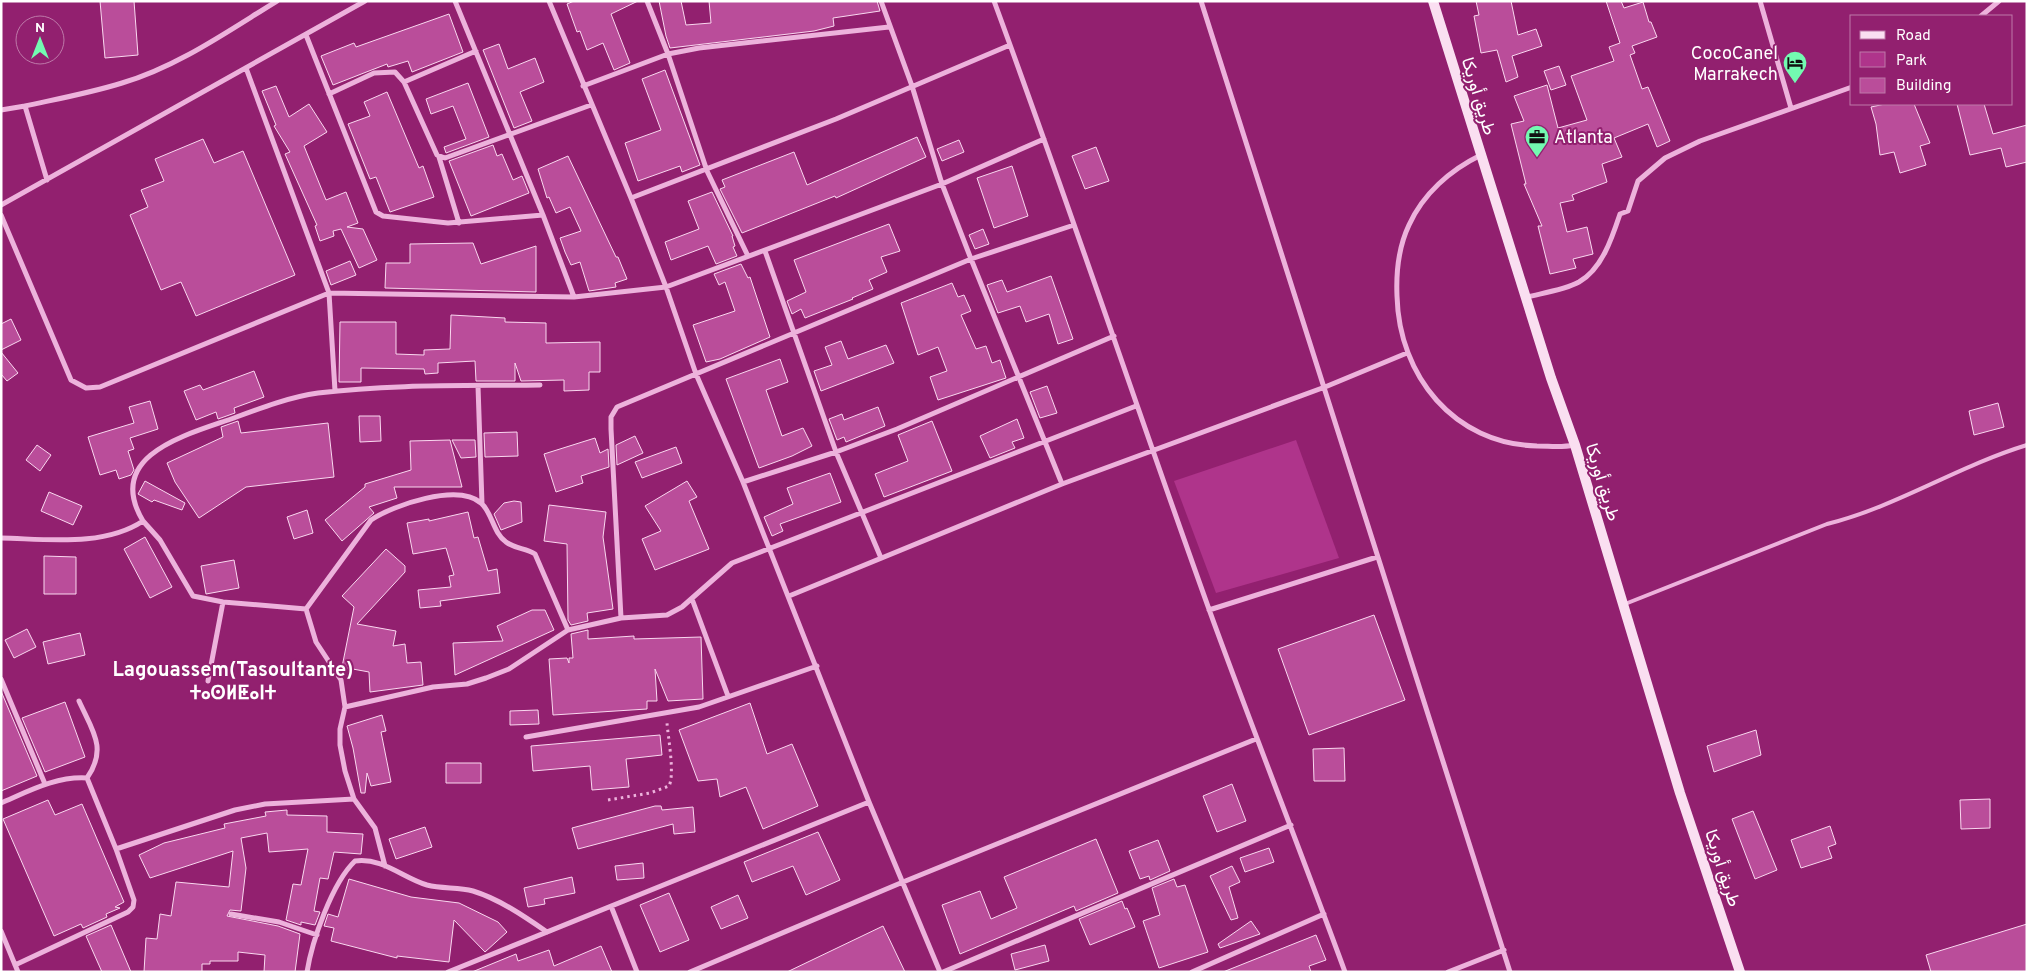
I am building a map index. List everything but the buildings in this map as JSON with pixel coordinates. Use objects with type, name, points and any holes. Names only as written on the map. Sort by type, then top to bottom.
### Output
[{"type":"street","points":[[1,110],[123,83],[164,66],[207,44],[276,1]]},
{"type":"street","points":[[1,205],[365,1]]},
{"type":"street","points":[[455,1],[543,215],[574,297]]},
{"type":"street","points":[[549,1],[631,198],[666,287],[696,374],[743,482],[869,802],[941,972],[1291,825]]},
{"type":"street","points":[[647,1],[668,54],[707,171],[748,256]]},
{"type":"street","points":[[881,1],[912,86],[942,184],[1017,378],[1062,484]]},
{"type":"street","points":[[994,1],[1114,336],[1136,406],[1155,450],[1209,610],[1345,972]]},
{"type":"street","points":[[1201,1],[1510,972]]},
{"type":"street","name":"طريق أوريكا","points":[[1433,1],[1551,378],[1575,444],[1680,793],[1740,972]]},
{"type":"street","points":[[1760,1],[1791,108]]},
{"type":"street","points":[[1981,15],[1999,1]]},
{"type":"street","points":[[583,86],[668,54],[698,48],[889,27]]},
{"type":"street","points":[[306,35],[376,212],[383,216],[401,219],[458,223],[543,215]]},
{"type":"street","points":[[631,198],[707,171],[1010,46]]},
{"type":"street","points":[[404,82],[476,52]]},
{"type":"street","points":[[246,68],[329,293],[335,391]]},
{"type":"street","points":[[329,94],[374,73],[395,72],[404,82],[440,157],[458,223]]},
{"type":"street","points":[[1527,297],[1578,283],[1592,272],[1605,252],[1620,214],[1628,211],[1638,181],[1664,158],[1700,141],[1850,88]]},
{"type":"street","points":[[440,157],[445,158],[591,105]]},
{"type":"street","points":[[25,106],[47,180]]},
{"type":"street","points":[[1,215],[71,380],[86,388],[100,387],[329,293],[574,297],[666,287],[942,184],[1044,138]]},
{"type":"street","points":[[1480,155],[1457,168],[1431,193],[1409,225],[1402,242],[1398,262],[1397,305],[1407,353],[1426,388],[1442,406],[1477,431],[1499,442],[1517,445],[1560,448],[1575,444]]},
{"type":"street","points":[[621,618],[611,417],[617,407],[971,259],[1074,224]]},
{"type":"street","points":[[765,251],[836,452],[864,513],[881,558]]},
{"type":"street","points":[[743,482],[836,452],[1114,336]]},
{"type":"street","points":[[789,596],[1062,484],[1325,387],[1407,353]]},
{"type":"street","points":[[306,609],[223,602],[193,596],[160,540],[143,520],[132,498],[133,486],[138,470],[152,453],[169,442],[242,415],[314,394],[370,387],[540,385]]},
{"type":"street","points":[[478,386],[482,504],[497,533],[506,542],[534,554],[568,630]]},
{"type":"street","points":[[345,707],[433,687],[467,684],[486,678],[509,669],[568,630],[621,618],[667,615],[692,599],[732,563],[1136,406]]},
{"type":"street","points":[[306,609],[371,520],[384,511],[436,496],[473,499],[482,504]]},
{"type":"street","points":[[1,538],[89,537],[119,533],[143,520]]},
{"type":"street","points":[[1209,610],[1377,557]]},
{"type":"street","points":[[692,599],[728,696]]},
{"type":"street","points":[[208,681],[223,602]]},
{"type":"street","points":[[306,609],[316,642],[341,680],[345,707],[340,729],[340,745],[345,771],[354,799],[375,828],[385,866]]},
{"type":"street","points":[[526,737],[700,707],[816,666]]},
{"type":"street","points":[[1,679],[45,784]]},
{"type":"street","points":[[79,701],[96,739],[99,755],[96,765],[87,778]]},
{"type":"street","points":[[690,972],[903,882],[1256,739]]},
{"type":"street","points":[[1,803],[45,784],[75,777],[87,778]]},
{"type":"street","points":[[15,965],[128,912],[133,907],[134,900],[116,848],[87,778]]},
{"type":"street","points":[[116,848],[235,810],[265,804],[354,799]]},
{"type":"street","points":[[448,972],[869,802]]},
{"type":"street","points":[[307,972],[310,952],[339,880],[355,861],[368,860],[425,884],[471,890],[522,914],[547,932]]},
{"type":"street","points":[[611,906],[637,972]]},
{"type":"street","points":[[231,914],[279,922],[317,934]]},
{"type":"street","points":[[1192,972],[1324,914]]},
{"type":"street","points":[[1,932],[18,972]]},
{"type":"street","points":[[1448,972],[1504,950]]},
{"type":"lane","points":[[1623,604],[1827,524],[1853,518],[1991,456],[2027,445]]},
{"type":"path","points":[[608,800],[650,793],[669,786],[671,783],[670,757],[666,714]]},
{"type":"green space","points":[[1296,440],[1339,558],[1216,593],[1174,481]]},
{"type":"place","name":"CocoCanel Marrakech","points":[[1795,84]]},
{"type":"place","name":"Atlanta","points":[[1537,158]]},
{"type":"district","name":"Lagouassem(Tasoultante) ⵜⴰⵙⵍⵟⴰⵏⵜ","points":[[233,680]]}]
